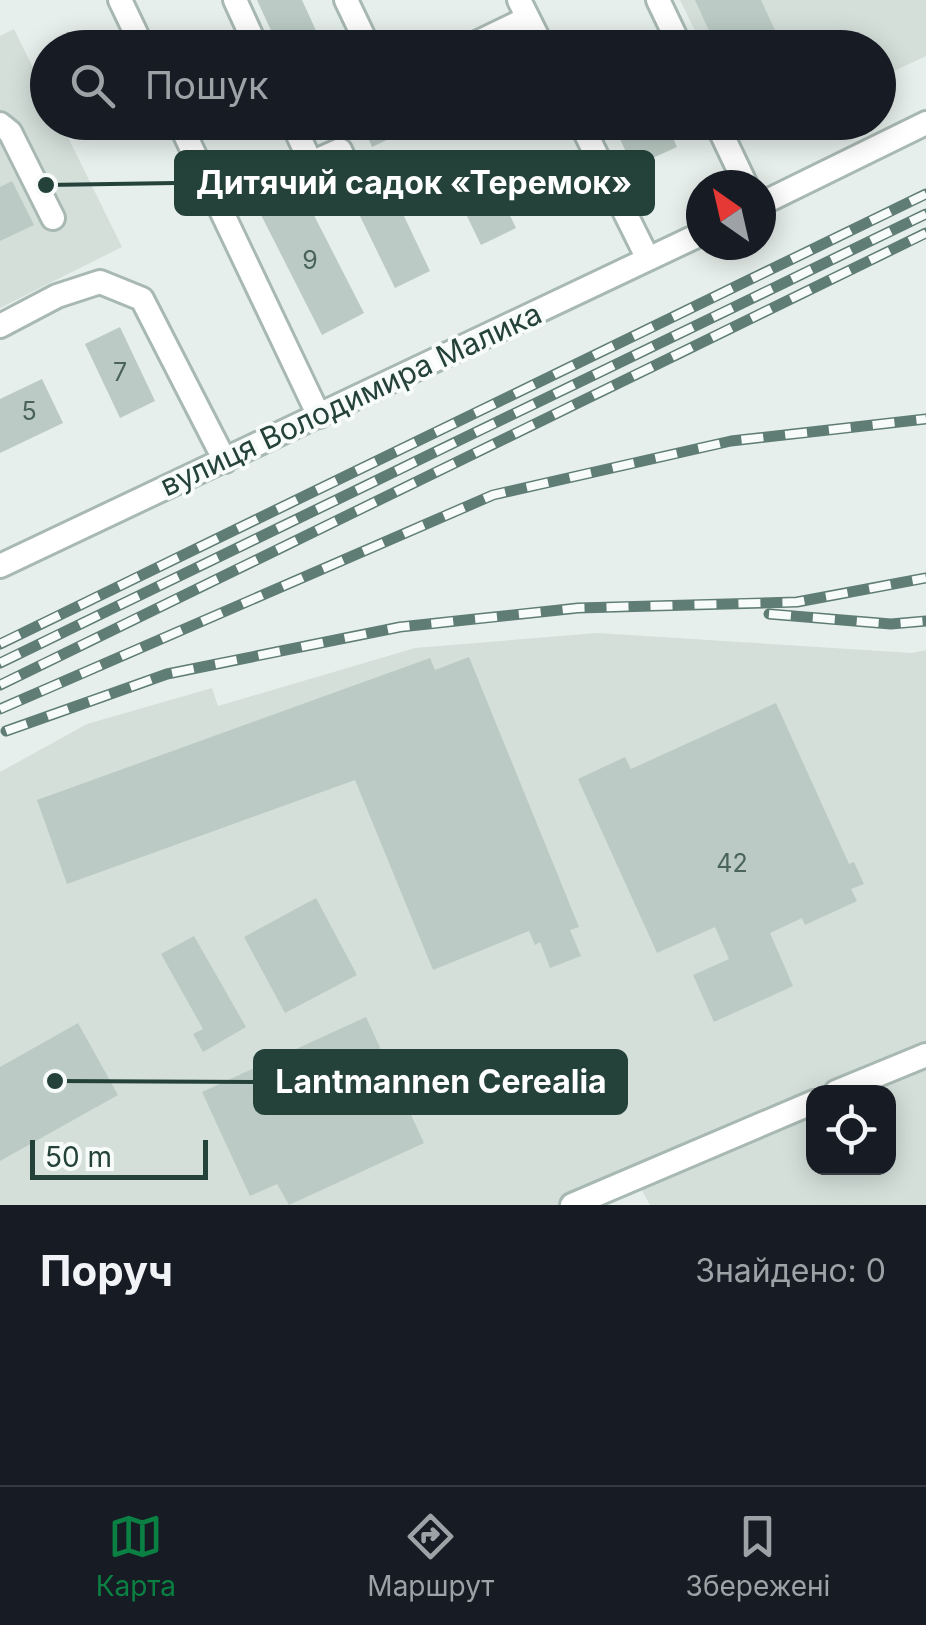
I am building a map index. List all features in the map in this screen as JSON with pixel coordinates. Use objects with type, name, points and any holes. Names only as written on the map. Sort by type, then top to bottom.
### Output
[{"type":"street","points":[[120,0],[134,30]]},
{"type":"street","points":[[235,0],[249,30]]},
{"type":"street","points":[[346,0],[360,30]]},
{"type":"street","points":[[658,0],[672,30]]},
{"type":"street","points":[[493,30],[524,9]]},
{"type":"street","points":[[896,137],[926,122]]},
{"type":"street","points":[[0,124],[10,132],[53,218]]},
{"type":"street","points":[[188,140],[319,416]]},
{"type":"street","points":[[300,140],[311,164],[340,150],[353,178]]},
{"type":"street","points":[[589,140],[648,260]]},
{"type":"street","points":[[725,140],[739,170]]},
{"type":"street","points":[[776,197],[890,140]]},
{"type":"street","name":"вулиця Володимира Малика","points":[[0,566],[686,241]]},
{"type":"street","points":[[0,326],[56,296],[100,282],[142,300],[225,460]]},
{"type":"street","points":[[854,1085],[926,1056]]},
{"type":"street","points":[[572,1205],[806,1105]]},
{"type":"shaded area","points":[[680,0],[926,0],[926,56],[896,70],[896,30],[695,30]]},
{"type":"shaded area","points":[[14,29],[30,61],[30,140],[69,140],[122,247],[0,308],[0,36]]},
{"type":"shaded area","points":[[597,633],[912,653],[926,650],[926,1205],[650,1205],[634,1176],[572,1205],[0,1205],[0,772],[87,724],[212,688],[218,706],[415,648]]},
{"type":"building","points":[[257,0],[302,0],[316,30],[271,30]]},
{"type":"building","points":[[695,0],[761,0],[775,30],[709,30]]},
{"type":"building","points":[[369,140],[387,140],[372,147]]},
{"type":"building","points":[[620,140],[674,140],[677,147],[633,167]]},
{"type":"building","points":[[480,154],[516,228],[481,245],[445,171]]},
{"type":"building","points":[[12,181],[34,225],[0,241],[0,187]]},
{"type":"building","points":[[299,186],[364,313],[322,335],[257,207]]},
{"type":"building","points":[[395,197],[430,271],[395,288],[359,214]]},
{"type":"building","points":[[120,327],[155,401],[120,418],[85,344]]},
{"type":"building","points":[[42,379],[63,423],[0,453],[0,399]]},
{"type":"building","points":[[469,657],[579,927],[570,930],[581,956],[550,968],[540,942],[535,945],[529,931],[433,970],[355,780],[67,884],[37,800],[430,658],[435,670]]},
{"type":"building","points":[[776,703],[849,864],[854,862],[864,884],[851,889],[857,901],[805,925],[802,918],[770,933],[793,986],[714,1022],[693,975],[729,959],[715,927],[657,953],[578,779],[625,757],[631,769]]},
{"type":"building","points":[[316,898],[357,975],[285,1013],[244,937]]},
{"type":"building","points":[[194,936],[246,1027],[203,1052],[193,1034],[203,1029],[161,954]]},
{"type":"building","points":[[366,1017],[424,1143],[289,1205],[277,1184],[250,1196],[202,1092]]},
{"type":"building","points":[[78,1023],[118,1095],[0,1161],[0,1067]]},
{"type":"railway","points":[[0,644],[926,194]]},
{"type":"railway","points":[[0,663],[926,214]]},
{"type":"railway","points":[[0,685],[926,233]]},
{"type":"railway","points":[[0,709],[493,495],[731,441],[926,419]]},
{"type":"railway","points":[[6,731],[167,674],[400,627],[578,608],[797,602],[926,578]]},
{"type":"railway","points":[[769,614],[891,624],[926,621]]},
{"type":"place","name":"Дитячий садок «Теремок»","points":[[46,185]]},
{"type":"place","name":"Lantmannen Cerealia","points":[[55,1081]]}]
